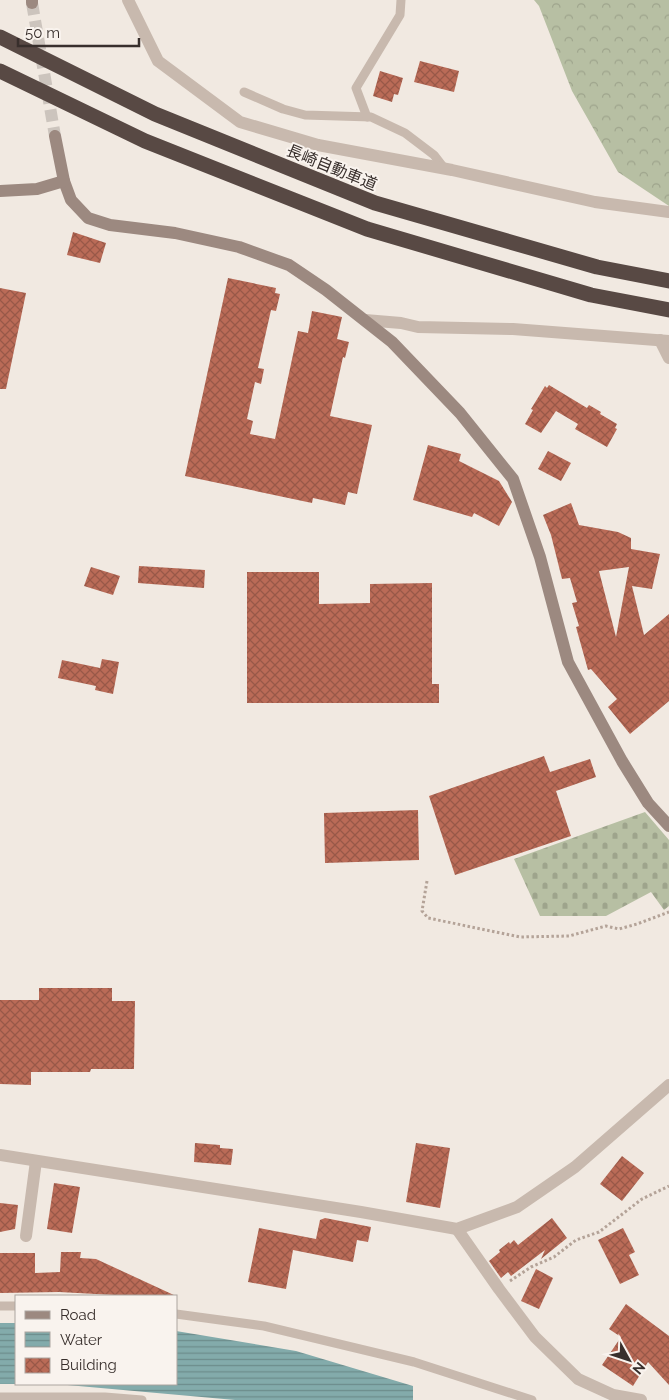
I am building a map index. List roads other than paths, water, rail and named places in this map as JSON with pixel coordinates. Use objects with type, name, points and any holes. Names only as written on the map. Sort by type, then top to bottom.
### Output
[{"type":"highway","name":"長崎自動車道","points":[[0,37],[155,114],[375,203],[597,266],[669,281]]},
{"type":"highway","points":[[0,71],[145,141],[367,229],[591,295],[669,310]]},
{"type":"street","points":[[128,0],[158,61],[240,122],[318,146],[444,168],[595,202],[669,212]]},
{"type":"street","points":[[55,136],[64,181],[71,200],[88,218],[110,225],[175,233],[239,247],[289,265],[326,290],[392,342],[460,413],[513,479],[540,557],[568,662],[627,769],[648,803],[669,826]]},
{"type":"street","points":[[0,191],[37,189],[64,181]]},
{"type":"street","points":[[364,320],[401,323],[418,327],[513,329],[664,340],[669,358]]},
{"type":"street","points":[[0,1155],[457,1229],[517,1207],[575,1167],[669,1085]]},
{"type":"street","points":[[26,1236],[36,1161]]},
{"type":"street","points":[[457,1229],[499,1290],[535,1337],[578,1379],[613,1395],[641,1400]]},
{"type":"lane","points":[[367,117],[356,88],[400,14],[401,0]]},
{"type":"lane","points":[[244,92],[283,109],[306,115],[371,117],[405,133],[434,155],[444,168]]},
{"type":"lane","points":[[0,1306],[15,1306]]},
{"type":"lane","points":[[178,1314],[264,1326],[414,1362],[532,1400]]},
{"type":"lane","points":[[0,1396],[105,1397],[142,1400]]},
{"type":"water","points":[[0,1323],[15,1323],[15,1384],[0,1384]]},
{"type":"water","points":[[178,1331],[296,1351],[413,1386],[413,1400],[235,1400],[67,1385],[178,1385]]},
{"type":"tunnel","points":[[32,3],[55,136]]}]
